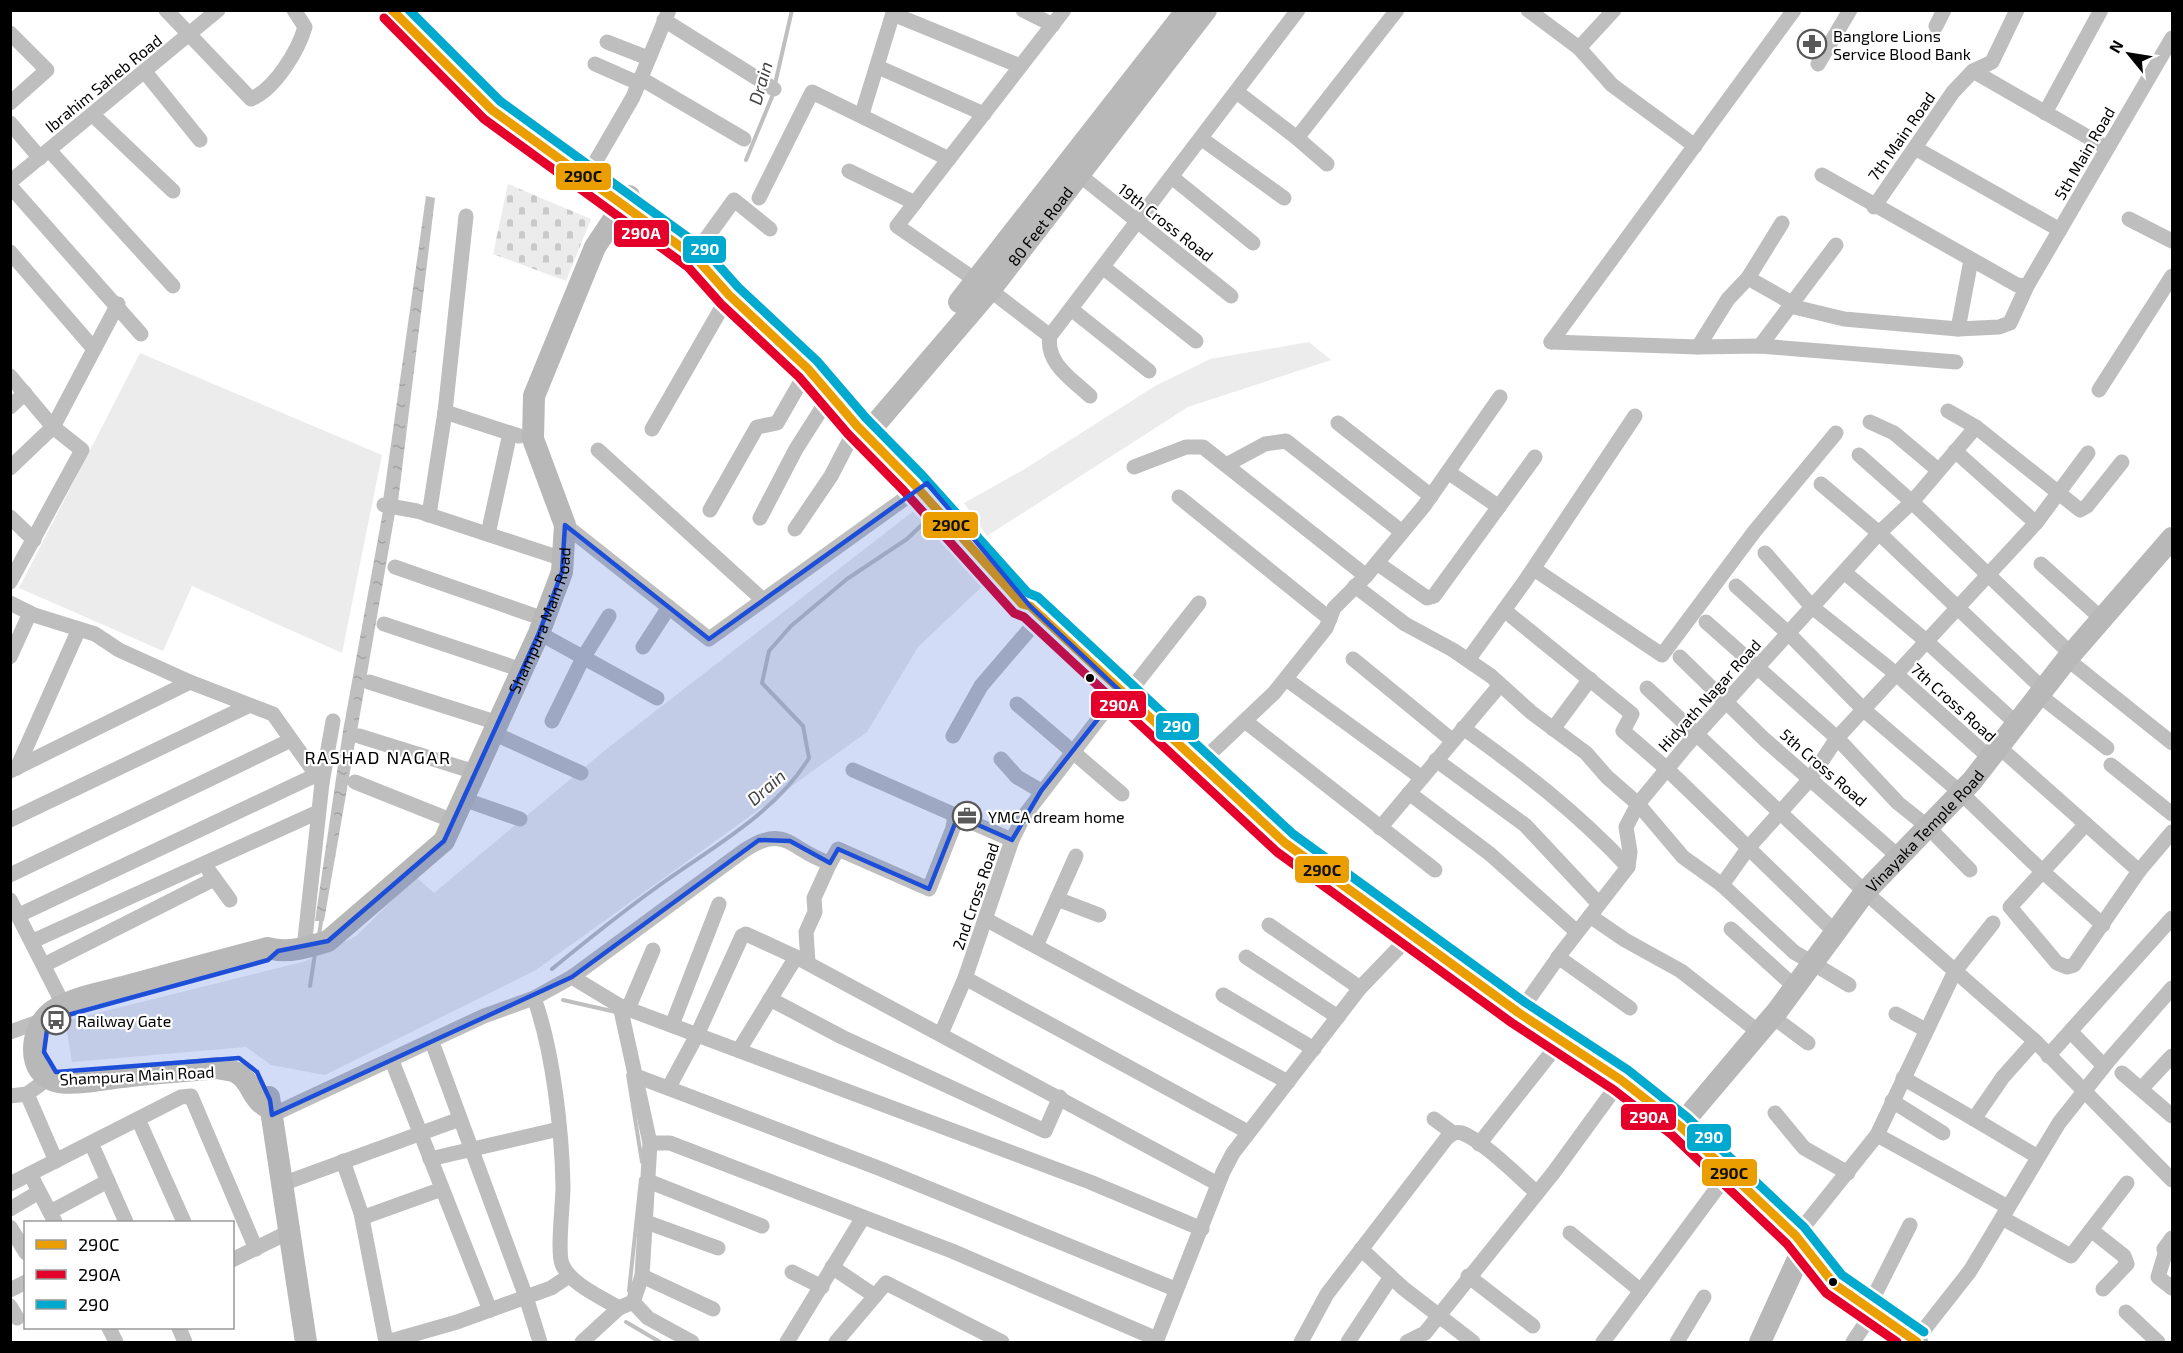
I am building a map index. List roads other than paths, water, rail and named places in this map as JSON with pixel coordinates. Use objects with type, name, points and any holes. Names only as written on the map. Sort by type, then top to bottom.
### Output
[{"type":"main road","points":[[392,10],[492,110],[589,173]]},
{"type":"main road","points":[[406,10],[500,101],[696,258],[729,295],[808,369],[831,394],[867,425]]},
{"type":"main road","name":"80 Feet Road","points":[[1073,170],[1186,10]]},
{"type":"main road","name":"80 Feet Road","points":[[867,425],[983,286],[1073,170],[1206,10]]},
{"type":"main road","points":[[626,200],[700,247],[785,326],[1014,596],[1022,604],[1035,611],[1285,843],[1519,1013],[1562,1039],[1621,1080],[1680,1126],[1799,1242],[1834,1284],[1916,1342]]},
{"type":"main road","name":"Shampura Main Road","points":[[271,1112],[258,1103],[249,1086],[237,1073],[218,1068],[60,1082],[49,1078],[40,1070],[34,1053],[34,1036],[41,1021],[55,1010],[98,994],[268,948],[278,951],[314,945],[444,841],[542,626],[562,572],[565,525],[533,439],[534,396],[595,247],[626,200]]},
{"type":"main road","name":"Vinayaka Temple Road","points":[[1680,1126],[1766,1025],[1814,964],[1865,892],[1961,793],[2069,657],[2172,538]]},
{"type":"main road","name":"Shampura Main Road","points":[[278,951],[268,960],[56,1020],[47,1030],[44,1052],[49,1066],[56,1072],[224,1056],[239,1058],[257,1072],[270,1100],[306,1342]]},
{"type":"main road","points":[[1760,1342],[1799,1242]]},
{"type":"street","points":[[166,10],[251,99],[260,95],[298,49],[305,27],[294,10]]},
{"type":"street","name":"Ibrahim Saheb Road","points":[[11,180],[93,115],[218,10]]},
{"type":"street","points":[[1023,10],[1053,25]]},
{"type":"street","points":[[1050,336],[897,226],[1064,10]]},
{"type":"street","points":[[1090,396],[1057,365],[1049,344],[1050,336],[1238,93],[1298,10]]},
{"type":"street","points":[[1298,138],[1397,10]]},
{"type":"street","points":[[1528,10],[1579,48],[1612,86],[1695,146]]},
{"type":"street","points":[[1579,48],[1614,10]]},
{"type":"street","points":[[1794,10],[1551,342],[1698,347],[1760,346],[1956,362]]},
{"type":"street","points":[[1818,63],[1850,10]]},
{"type":"street","points":[[1936,26],[1944,10]]},
{"type":"street","name":"7th Main Road","points":[[2017,10],[1992,62],[1973,71],[1953,92],[1874,207],[2017,285],[2026,286]]},
{"type":"street","points":[[2045,112],[2101,10]]},
{"type":"street","points":[[862,114],[893,12],[1020,66]]},
{"type":"street","points":[[589,173],[633,97],[667,15],[774,89]]},
{"type":"street","points":[[10,33],[47,70],[10,103]]},
{"type":"street","name":"5th Main Road","points":[[1958,329],[1999,327],[2010,323],[2026,286],[2172,38]]},
{"type":"street","points":[[608,42],[648,58]]},
{"type":"street","points":[[595,64],[639,80],[744,139]]},
{"type":"street","points":[[878,67],[984,114]]},
{"type":"street","points":[[1973,71],[2107,148]]},
{"type":"street","points":[[145,72],[200,140]]},
{"type":"street","points":[[759,198],[813,92],[862,114],[949,159]]},
{"type":"street","points":[[1238,93],[1298,138],[1327,164]]},
{"type":"street","points":[[93,115],[173,191]]},
{"type":"street","points":[[10,123],[45,154],[173,286]]},
{"type":"street","points":[[1202,139],[1284,198]]},
{"type":"street","points":[[1915,148],[2060,230]]},
{"type":"street","name":"19th Cross Road","points":[[1073,170],[1231,296]]},
{"type":"street","points":[[849,171],[915,203]]},
{"type":"street","points":[[1822,175],[1874,207]]},
{"type":"street","points":[[1173,178],[1253,243]]},
{"type":"street","points":[[11,180],[141,334]]},
{"type":"street","points":[[700,247],[734,201],[770,229]]},
{"type":"street","points":[[429,515],[445,412],[466,216]]},
{"type":"street","points":[[2129,219],[2172,241]]},
{"type":"street","points":[[1698,347],[1728,299],[1748,278],[1782,223]]},
{"type":"street","points":[[1760,346],[1836,245]]},
{"type":"street","points":[[10,252],[94,350]]},
{"type":"street","points":[[1748,278],[1791,304],[1844,319],[1958,329],[1971,260]]},
{"type":"street","points":[[1104,268],[1196,341]]},
{"type":"street","points":[[2099,390],[2172,276]]},
{"type":"street","points":[[652,429],[729,295]]},
{"type":"street","points":[[10,468],[53,427],[118,304]]},
{"type":"street","points":[[1071,309],[1149,371]]},
{"type":"street","points":[[710,510],[757,427],[777,423],[808,369]]},
{"type":"street","points":[[10,376],[53,427],[82,450],[12,577]]},
{"type":"street","points":[[10,407],[25,393]]},
{"type":"street","points":[[760,518],[796,449],[831,394]]},
{"type":"street","points":[[1199,764],[1286,678],[1326,628],[1334,608],[1377,563],[1431,496],[1500,397]]},
{"type":"street","points":[[1948,411],[1976,427],[2077,509],[2084,509],[2122,462]]},
{"type":"street","points":[[445,412],[533,439]]},
{"type":"street","points":[[1468,660],[1534,569],[1635,416]]},
{"type":"street","points":[[1870,422],[1894,433],[1938,470]]},
{"type":"street","points":[[1338,423],[1431,496]]},
{"type":"street","points":[[795,529],[867,425]]},
{"type":"street","name":"Hidyath Nagar Road","points":[[1628,867],[1630,852],[1626,827],[1638,804],[1756,668],[1879,533],[1912,502],[1976,427]]},
{"type":"street","points":[[1534,569],[1662,655],[1754,532],[1836,432]]},
{"type":"street","points":[[488,534],[510,433]]},
{"type":"street","points":[[1226,465],[1265,444],[1286,441],[1402,532]]},
{"type":"street","points":[[1134,467],[1196,446],[1226,465],[1406,624],[1468,660],[1586,753],[1607,777],[1638,804],[1683,857],[1722,885],[1794,952],[1849,986]]},
{"type":"street","points":[[598,450],[763,600]]},
{"type":"street","points":[[1955,451],[2036,523]]},
{"type":"street","points":[[1722,885],[1749,847],[1810,779],[1837,738],[1925,640],[1958,609],[2036,523],[2088,453]]},
{"type":"street","points":[[1859,455],[1989,575],[2069,657],[2172,743]]},
{"type":"street","points":[[1377,563],[1427,598],[1434,596],[1535,457]]},
{"type":"street","points":[[1448,472],[1499,507]]},
{"type":"street","points":[[1821,484],[1879,533],[2041,692],[2107,748]]},
{"type":"street","points":[[565,525],[709,639],[923,486]]},
{"type":"street","points":[[1179,497],[1329,619]]},
{"type":"street","points":[[384,505],[429,515],[563,559]]},
{"type":"street","points":[[10,518],[34,540]]},
{"type":"street","name":"7th Cross Road","points":[[1765,553],[1812,607],[2086,824],[2139,871]]},
{"type":"street","points":[[2041,564],[2102,619]]},
{"type":"street","points":[[395,567],[542,626],[583,658],[657,698]]},
{"type":"street","points":[[1844,572],[1925,640],[2017,724]]},
{"type":"street","points":[[1736,586],[1788,633],[1864,710],[1961,793],[2042,871],[2103,925]]},
{"type":"street","points":[[10,603],[30,614],[95,634],[119,650],[190,682],[273,714],[319,779]]},
{"type":"street","name":"2nd Cross Road","points":[[940,1034],[987,920],[1012,840],[1041,791],[1071,751],[1123,694],[1199,603]]},
{"type":"street","points":[[643,647],[669,607]]},
{"type":"street","points":[[1504,610],[1632,714],[1623,731],[1667,769],[1749,847],[1806,907],[1835,932]]},
{"type":"street","points":[[953,736],[981,686],[1035,611]]},
{"type":"street","points":[[10,657],[30,614]]},
{"type":"street","points":[[552,721],[583,658],[609,616]]},
{"type":"street","points":[[1706,622],[1837,738],[1898,803],[1928,827],[1970,870]]},
{"type":"street","points":[[384,624],[522,670]]},
{"type":"street","points":[[14,770],[79,629]]},
{"type":"street","name":"5th Cross Road","points":[[1680,657],[1764,739],[1899,856]]},
{"type":"street","points":[[1353,660],[1453,741]]},
{"type":"street","points":[[1286,678],[1422,778]]},
{"type":"street","points":[[1553,729],[1590,679]]},
{"type":"street","points":[[14,770],[190,682]]},
{"type":"street","points":[[369,682],[496,728],[581,773]]},
{"type":"street","points":[[1380,828],[1500,685]]},
{"type":"street","points":[[1647,688],[1781,810],[1865,892],[2034,1041],[2172,1180]]},
{"type":"street","points":[[1017,704],[1122,794]]},
{"type":"street","points":[[10,820],[248,706]]},
{"type":"street","points":[[314,945],[319,779],[333,721]]},
{"type":"street","points":[[1245,721],[1435,870]]},
{"type":"street","points":[[1463,728],[1542,785],[1604,841],[1628,867],[1558,957],[1519,1013]]},
{"type":"street","points":[[359,736],[475,772]]},
{"type":"street","points":[[10,876],[291,740]]},
{"type":"street","points":[[1001,759],[1017,777],[1041,791]]},
{"type":"street","points":[[1436,760],[1525,825],[1594,910],[1625,940],[1681,971],[1766,1025],[1808,1043]]},
{"type":"street","points":[[2111,765],[2172,814]]},
{"type":"street","points":[[853,770],[1012,840]]},
{"type":"street","points":[[19,915],[319,779]]},
{"type":"street","points":[[355,782],[453,821]]},
{"type":"street","points":[[1409,793],[1490,854],[1577,932]]},
{"type":"street","points":[[463,799],[520,819]]},
{"type":"street","points":[[33,941],[318,812]]},
{"type":"street","points":[[739,1050],[770,999],[802,960],[806,932],[815,912],[814,898],[838,849],[929,889],[953,828],[955,815]]},
{"type":"street","points":[[2086,824],[2010,907],[2057,963],[2067,967],[2074,964],[2139,871],[2172,832]]},
{"type":"street","points":[[271,1112],[392,1061],[484,1016],[534,998],[572,977],[759,840],[767,837],[790,841],[830,863]]},
{"type":"street","points":[[1036,946],[1076,856]]},
{"type":"street","points":[[203,864],[230,900]]},
{"type":"street","points":[[44,965],[214,879]]},
{"type":"street","points":[[1057,899],[1099,915]]},
{"type":"street","points":[[10,900],[33,941],[64,1006]]},
{"type":"street","points":[[672,1025],[719,904]]},
{"type":"street","points":[[2048,1056],[2172,918]]},
{"type":"street","points":[[987,920],[1288,1082]]},
{"type":"street","points":[[1799,1242],[1877,1135],[1955,970],[1993,923]]},
{"type":"street","points":[[1269,925],[1360,988]]},
{"type":"street","points":[[1731,929],[1795,987]]},
{"type":"street","points":[[669,1088],[697,1035],[742,936],[746,934],[802,960],[1218,1184]]},
{"type":"street","points":[[650,1143],[670,1143],[862,1219],[952,1251],[1156,1341],[1228,1162],[1248,1132],[1360,988],[1411,935]]},
{"type":"street","points":[[582,1342],[619,1308],[633,1302],[642,1276],[650,1143],[624,1008],[653,950]]},
{"type":"street","points":[[1246,957],[1338,1017]]},
{"type":"street","points":[[1558,957],[1630,1008]]},
{"type":"street","points":[[572,977],[624,1008],[1090,1182],[1202,1229]]},
{"type":"street","points":[[965,978],[1248,1132]]},
{"type":"street","points":[[1916,1342],[1970,1271],[2038,1157],[2083,1092],[2171,992]]},
{"type":"street","points":[[1223,995],[1314,1049]]},
{"type":"street","points":[[534,998],[541,1018],[559,1129],[563,1185],[561,1263],[569,1276],[619,1308]]},
{"type":"street","points":[[770,999],[852,1042],[1045,1131],[1060,1097]]},
{"type":"street","points":[[1896,1014],[1926,1030]]},
{"type":"street","points":[[10,1032],[41,1021]]},
{"type":"street","points":[[2071,1032],[2104,1066]]},
{"type":"street","points":[[1479,1144],[1562,1039]]},
{"type":"street","points":[[1974,1119],[2003,1077],[2034,1041]]},
{"type":"street","points":[[432,1042],[526,1297],[540,1342]]},
{"type":"street","points":[[2141,1089],[2172,1056]]},
{"type":"street","points":[[392,1061],[489,1311]]},
{"type":"street","points":[[2122,1074],[2172,1116]]},
{"type":"street","points":[[636,1076],[892,1173],[1175,1289]]},
{"type":"street","points":[[10,1096],[27,1094],[49,1078]]},
{"type":"street","points":[[1903,1078],[2038,1157]]},
{"type":"street","points":[[1407,1342],[1425,1333],[1468,1276],[1537,1193],[1621,1080]]},
{"type":"street","points":[[27,1094],[56,1161]]},
{"type":"street","points":[[10,1184],[181,1097],[194,1099],[256,1249]]},
{"type":"street","points":[[1892,1101],[1942,1133]]},
{"type":"street","points":[[1775,1113],[1804,1148],[1848,1173]]},
{"type":"street","points":[[138,1119],[184,1221]]},
{"type":"street","points":[[282,1184],[460,1119]]},
{"type":"street","points":[[1434,1119],[1453,1133],[1461,1133],[1479,1144],[1537,1193]]},
{"type":"street","points":[[430,1159],[559,1129]]},
{"type":"street","points":[[1301,1342],[1327,1294],[1453,1133]]},
{"type":"street","points":[[1877,1135],[2005,1212],[2071,1256],[2127,1184]]},
{"type":"street","points":[[91,1143],[126,1221]]},
{"type":"street","points":[[343,1161],[360,1212],[386,1342],[489,1311],[551,1288],[569,1276]]},
{"type":"street","points":[[1603,1342],[1729,1172]]},
{"type":"street","points":[[30,1174],[52,1217],[108,1181]]},
{"type":"street","points":[[648,1181],[762,1226]]},
{"type":"street","points":[[360,1212],[372,1216],[442,1189]]},
{"type":"street","points":[[10,1209],[39,1192]]},
{"type":"street","points":[[787,1342],[862,1219]]},
{"type":"street","points":[[646,1222],[718,1248]]},
{"type":"street","points":[[1853,1342],[1865,1324],[1868,1308],[1910,1225]]},
{"type":"street","points":[[10,1227],[24,1250]]},
{"type":"street","points":[[2091,1230],[2124,1256],[2127,1264],[2103,1289]]},
{"type":"street","points":[[234,1259],[289,1232]]},
{"type":"street","points":[[1570,1233],[1641,1291]]},
{"type":"street","points":[[2172,1238],[2164,1248],[2165,1254],[2157,1277],[2172,1288]]},
{"type":"street","points":[[1360,1249],[1438,1316],[1473,1342]]},
{"type":"street","points":[[832,1267],[874,1296]]},
{"type":"street","points":[[792,1272],[822,1287]]},
{"type":"street","points":[[642,1276],[713,1309]]},
{"type":"street","points":[[1468,1276],[1533,1326]]},
{"type":"street","points":[[1348,1342],[1391,1277]]},
{"type":"street","points":[[10,1290],[24,1283]]},
{"type":"street","points":[[836,1342],[884,1284],[1002,1342]]},
{"type":"street","points":[[1677,1342],[1704,1297]]},
{"type":"street","points":[[633,1302],[648,1318],[692,1342]]},
{"type":"street","points":[[2126,1312],[2157,1342]]},
{"type":"water","points":[[426,196],[435,198],[398,502],[383,501]]},
{"type":"water","points":[[383,511],[395,513],[324,921],[315,921],[343,731]]},
{"type":"waterway","name":"Drain","points":[[775,84],[792,10]]},
{"type":"waterway","name":"Drain","points":[[746,160],[774,92]]},
{"type":"waterway","name":"Drain","points":[[552,969],[644,897],[740,829],[760,813],[795,778],[809,758],[803,726],[762,683],[769,651],[791,626],[847,579],[907,539],[931,516]]},
{"type":"waterway","points":[[319,935],[322,916]]},
{"type":"waterway","points":[[310,986],[315,954]]},
{"type":"waterway","name":"Drain","points":[[563,1000],[616,1012]]},
{"type":"waterway","name":"Drain","points":[[628,1075],[642,1162]]},
{"type":"waterway","name":"Drain","points":[[629,1291],[641,1179]]},
{"type":"waterway","name":"Drain","points":[[626,1322],[660,1342]]},
{"type":"place","name":"Banglore Lions Service Blood Bank","points":[[1812,44]]},
{"type":"place","name":"YMCA dream home","points":[[967,816]]},
{"type":"place","name":"Railway Gate","points":[[56,1020]]},
{"type":"district","name":"RASHAD NAGAR","points":[[378,757]]}]
